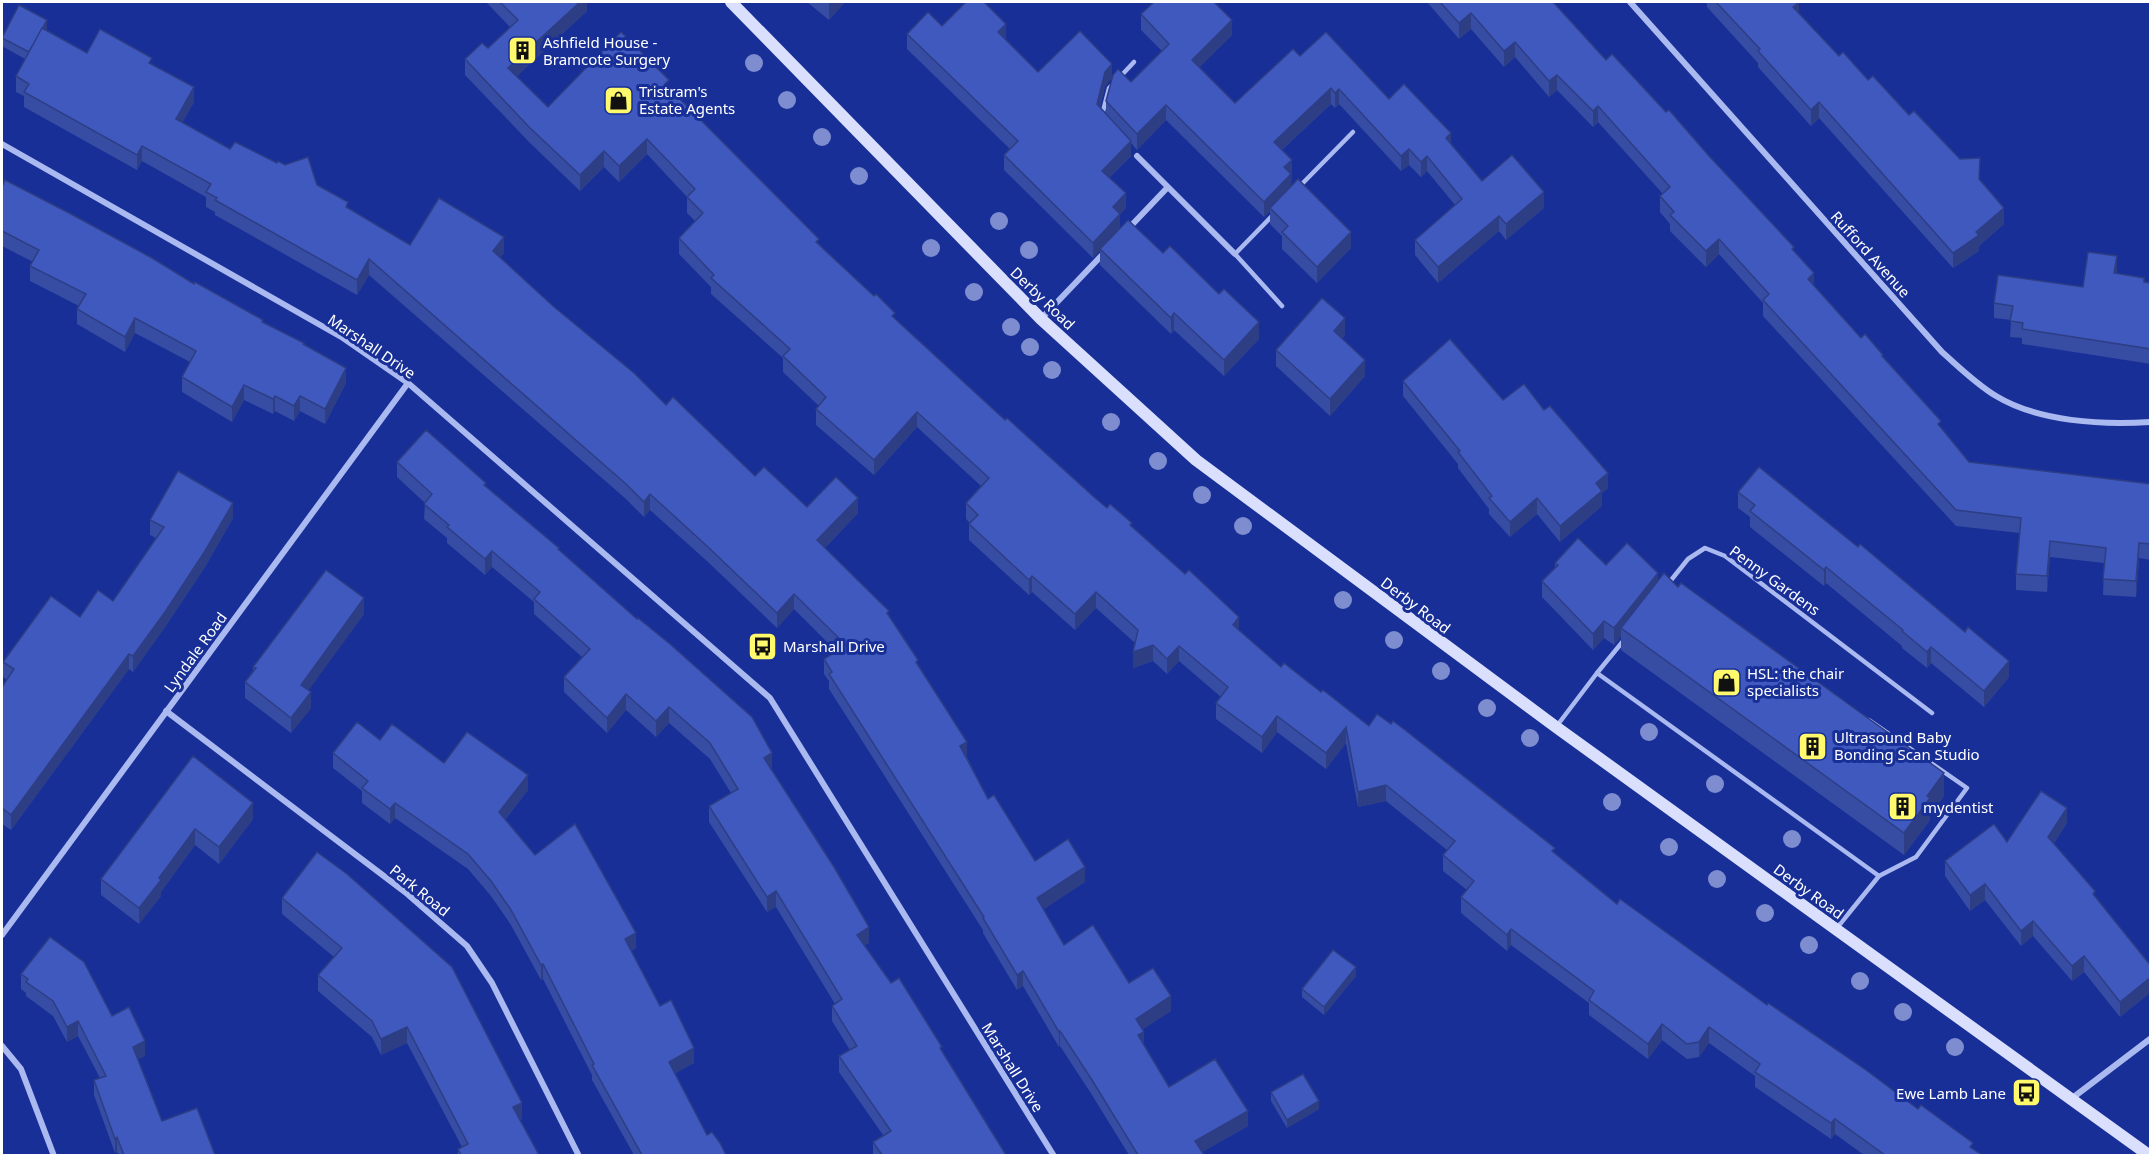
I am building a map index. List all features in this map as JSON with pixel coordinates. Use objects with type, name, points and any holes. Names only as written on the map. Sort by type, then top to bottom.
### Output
[{"type":"main road","name":"Derby Road","points":[[731,2],[1041,319],[1196,460],[1556,728],[2150,1155]]},
{"type":"street","name":"Rufford Avenue","points":[[1630,2],[1942,352],[1969,377],[1997,397],[2059,418],[2099,423],[2151,422]]},
{"type":"street","name":"Marshall Drive","points":[[2,144],[343,338],[408,383],[770,698],[1054,1155]]},
{"type":"street","points":[[1137,156],[1235,254]]},
{"type":"street","points":[[1120,237],[1167,188]]},
{"type":"street","points":[[1041,319],[1112,245]]},
{"type":"street","name":"Lyndale Road","points":[[2,935],[408,383]]},
{"type":"street","name":"Park Road","points":[[166,711],[405,892],[467,946],[492,983],[579,1155]]},
{"type":"street","points":[[2071,1099],[2151,1039]]},
{"type":"street","points":[[2,1046],[21,1069],[54,1155]]},
{"type":"lane","points":[[1101,118],[1109,88],[1134,62]]},
{"type":"lane","points":[[1290,197],[1353,132]]},
{"type":"lane","points":[[1130,148],[1137,156]]},
{"type":"lane","points":[[1282,205],[1235,254],[1282,306]]},
{"type":"lane","name":"Penny Gardens","points":[[1667,585],[1688,559],[1705,548],[1725,556],[1932,713]]},
{"type":"lane","points":[[1556,728],[1625,638]]},
{"type":"lane","points":[[1597,673],[1879,876]]},
{"type":"lane","points":[[1836,929],[1879,876],[1916,857],[1967,788],[1862,714]]},
{"type":"building","points":[[500,2],[580,2],[508,68],[548,107],[621,32],[669,80],[665,84],[819,239],[816,242],[895,313],[892,316],[1005,420],[1007,418],[1094,497],[1107,508],[1110,504],[1185,574],[1189,570],[1239,617],[1233,625],[1281,667],[1284,663],[1369,726],[1377,714],[1391,724],[1393,721],[1555,848],[1552,851],[1617,904],[1620,899],[1767,1005],[1768,1003],[1866,1070],[1918,1109],[1921,1105],[1973,1143],[1970,1147],[1982,1155],[1885,1155],[1835,1119],[1831,1123],[1755,1072],[1760,1064],[1709,1027],[1699,1042],[1687,1044],[1662,1024],[1648,1044],[1589,1000],[1594,991],[1511,929],[1507,935],[1461,897],[1474,881],[1443,855],[1455,841],[1386,785],[1358,792],[1346,727],[1326,753],[1277,716],[1262,737],[1216,703],[1228,687],[1179,646],[1167,659],[1153,645],[1133,652],[1138,630],[1096,592],[1075,614],[1032,576],[1029,580],[969,524],[978,515],[966,503],[989,478],[917,412],[874,460],[816,409],[826,397],[783,356],[790,349],[711,278],[714,275],[679,238],[703,213],[687,197],[695,189],[647,139],[619,166],[604,151],[580,175],[529,127],[465,59],[482,43],[488,48],[518,20]]},
{"type":"building","points":[[966,2],[984,2],[1006,24],[998,32],[1038,72],[1080,31],[1112,64],[1105,72],[1097,104],[1131,141],[1102,171],[1126,193],[1113,207],[1120,214],[1093,243],[1004,155],[1018,141],[907,34],[928,12],[942,26]]},
{"type":"building","points":[[1154,2],[1214,2],[1232,20],[1192,60],[1235,103],[1293,49],[1300,56],[1326,32],[1389,99],[1404,84],[1451,133],[1446,138],[1482,181],[1512,155],[1544,192],[1506,224],[1499,216],[1438,267],[1415,240],[1462,199],[1427,156],[1421,162],[1409,149],[1401,156],[1339,89],[1335,93],[1331,88],[1274,142],[1292,160],[1284,167],[1291,174],[1264,202],[1166,105],[1137,134],[1106,101],[1113,75],[1118,69],[1131,82],[1169,44],[1141,14]]},
{"type":"building","points":[[1440,2],[1553,2],[1606,60],[1612,54],[1666,112],[1669,110],[1794,247],[1792,249],[1814,273],[1808,279],[1861,338],[1865,334],[1941,421],[1938,424],[1969,462],[2151,484],[2151,544],[2139,543],[2136,581],[2103,579],[2106,548],[2050,541],[2047,576],[2016,574],[2021,518],[1956,510],[1763,300],[1769,294],[1719,239],[1706,251],[1670,215],[1674,212],[1660,196],[1670,187],[1598,106],[1593,111],[1557,75],[1549,81],[1515,42],[1504,51],[1471,13],[1459,23]]},
{"type":"building","points":[[1716,2],[1799,2],[1793,7],[1839,56],[1843,52],[1868,80],[1873,76],[1909,115],[1914,111],[1960,159],[1980,158],[1979,179],[2004,208],[1976,232],[1979,235],[1953,253],[1819,102],[1811,110],[1758,51],[1760,49]]},
{"type":"building","points":[[19,5],[47,20],[29,52],[2,38]]},
{"type":"building","points":[[42,28],[87,53],[100,29],[152,58],[149,63],[194,87],[176,119],[230,149],[235,142],[277,163],[278,161],[285,165],[308,157],[317,185],[348,202],[346,207],[410,245],[439,198],[504,237],[493,251],[553,306],[634,373],[666,405],[673,397],[755,476],[764,467],[807,507],[836,477],[858,498],[817,540],[889,611],[887,613],[918,660],[916,662],[967,742],[960,746],[988,799],[994,795],[1035,861],[1068,839],[1085,867],[1037,898],[1064,945],[1093,925],[1129,983],[1153,968],[1171,996],[1136,1019],[1144,1032],[1138,1035],[1169,1087],[1215,1059],[1248,1111],[1195,1141],[1204,1155],[1138,1155],[1092,1080],[1059,1032],[1023,971],[1017,975],[984,917],[829,674],[832,672],[824,659],[846,645],[794,594],[777,613],[650,494],[644,502],[369,259],[357,280],[215,200],[217,198],[206,192],[211,184],[142,146],[137,155],[24,92],[29,84],[16,76]]},
{"type":"building","points":[[1298,179],[1351,232],[1317,267],[1282,232],[1288,226],[1270,208]]},
{"type":"building","points":[[5,180],[152,258],[194,284],[195,282],[346,368],[325,409],[300,396],[294,406],[275,396],[273,399],[244,385],[232,407],[182,377],[196,351],[135,318],[125,337],[77,309],[86,294],[30,266],[39,250],[2,231],[2,187]]},
{"type":"building","points":[[1128,220],[1163,253],[1170,246],[1219,294],[1224,289],[1259,322],[1224,360],[1174,313],[1171,318],[1100,249]]},
{"type":"building","points":[[2088,252],[2117,256],[2114,273],[2144,278],[2144,282],[2151,283],[2151,349],[2022,329],[2023,323],[2010,321],[2013,306],[1994,303],[1998,275],[2083,287]]},
{"type":"building","points":[[1322,298],[1345,318],[1334,331],[1365,360],[1330,399],[1276,350]]},
{"type":"building","points":[[1450,339],[1503,400],[1524,384],[1544,410],[1550,406],[1608,473],[1596,483],[1602,491],[1560,526],[1537,498],[1510,522],[1489,498],[1492,496],[1458,452],[1460,451],[1403,381]]},
{"type":"building","points":[[426,430],[486,483],[484,485],[752,717],[772,753],[764,758],[834,867],[869,927],[857,935],[891,983],[899,978],[1006,1155],[882,1155],[873,1142],[891,1131],[839,1056],[857,1046],[832,1006],[842,999],[776,891],[767,897],[709,806],[738,789],[710,743],[669,707],[656,721],[626,694],[607,718],[564,677],[590,649],[534,599],[540,592],[492,551],[485,559],[447,527],[449,525],[424,504],[432,494],[397,462]]},
{"type":"building","points":[[1759,467],[1858,547],[1860,544],[1965,632],[1968,627],[2009,661],[1984,691],[1931,647],[1927,652],[1826,567],[1824,570],[1750,511],[1755,505],[1738,492]]},
{"type":"building","points":[[178,471],[233,503],[165,612],[133,656],[129,654],[11,815],[2,808],[2,687],[14,669],[3,662],[51,596],[80,617],[98,590],[113,601],[164,527],[150,520]]},
{"type":"building","points":[[1578,538],[1606,565],[1627,543],[1658,573],[1614,628],[1604,621],[1593,634],[1542,581],[1558,565],[1555,563]]},
{"type":"building","points":[[326,570],[364,598],[301,685],[311,692],[291,718],[245,682],[256,668],[253,667]]},
{"type":"building","points":[[1664,573],[1678,587],[1681,583],[1944,773],[1927,796],[1930,798],[1904,833],[1621,628]]},
{"type":"building","points":[[357,722],[380,740],[392,724],[444,763],[467,732],[528,775],[499,812],[535,855],[575,824],[636,933],[625,939],[660,1006],[671,1000],[694,1048],[669,1062],[707,1135],[712,1132],[726,1155],[642,1155],[592,1065],[594,1064],[543,964],[541,965],[511,910],[491,881],[468,854],[395,803],[390,809],[362,788],[368,781],[333,753]]},
{"type":"building","points":[[193,756],[253,803],[219,847],[195,829],[139,908],[101,879]]},
{"type":"building","points":[[2041,791],[2067,808],[2048,837],[2095,891],[2093,894],[2151,966],[2151,977],[2120,1002],[2084,956],[2072,966],[2033,921],[2021,931],[1985,884],[1970,895],[1945,861],[1994,824],[2007,842]]},
{"type":"building","points":[[317,852],[347,874],[452,967],[522,1103],[513,1107],[539,1155],[461,1155],[458,1149],[468,1144],[407,1027],[381,1039],[372,1021],[318,975],[342,948],[282,898]]},
{"type":"building","points":[[50,937],[84,962],[112,1016],[129,1007],[145,1041],[133,1047],[162,1121],[197,1108],[215,1155],[124,1155],[117,1137],[115,1139],[94,1080],[106,1076],[78,1021],[67,1027],[53,1001],[26,982],[28,979],[21,974]]},
{"type":"building","points":[[1333,950],[1356,967],[1324,1007],[1302,989]]},
{"type":"building","points":[[1303,1074],[1319,1101],[1287,1120],[1271,1092]]},
{"type":"place","name":"Ashfield House - Bramcote Surgery","points":[[522,51]]},
{"type":"place","name":"Tristram's Estate Agents","points":[[618,100]]},
{"type":"place","name":"Marshall Drive","points":[[762,646]]},
{"type":"place","name":"HSL: the chair specialists","points":[[1726,682]]},
{"type":"place","name":"Ultrasound Baby Bonding Scan Studio","points":[[1813,746]]},
{"type":"place","name":"mydentist","points":[[1902,807]]},
{"type":"place","name":"Ewe Lamb Lane","points":[[2027,1093]]}]
